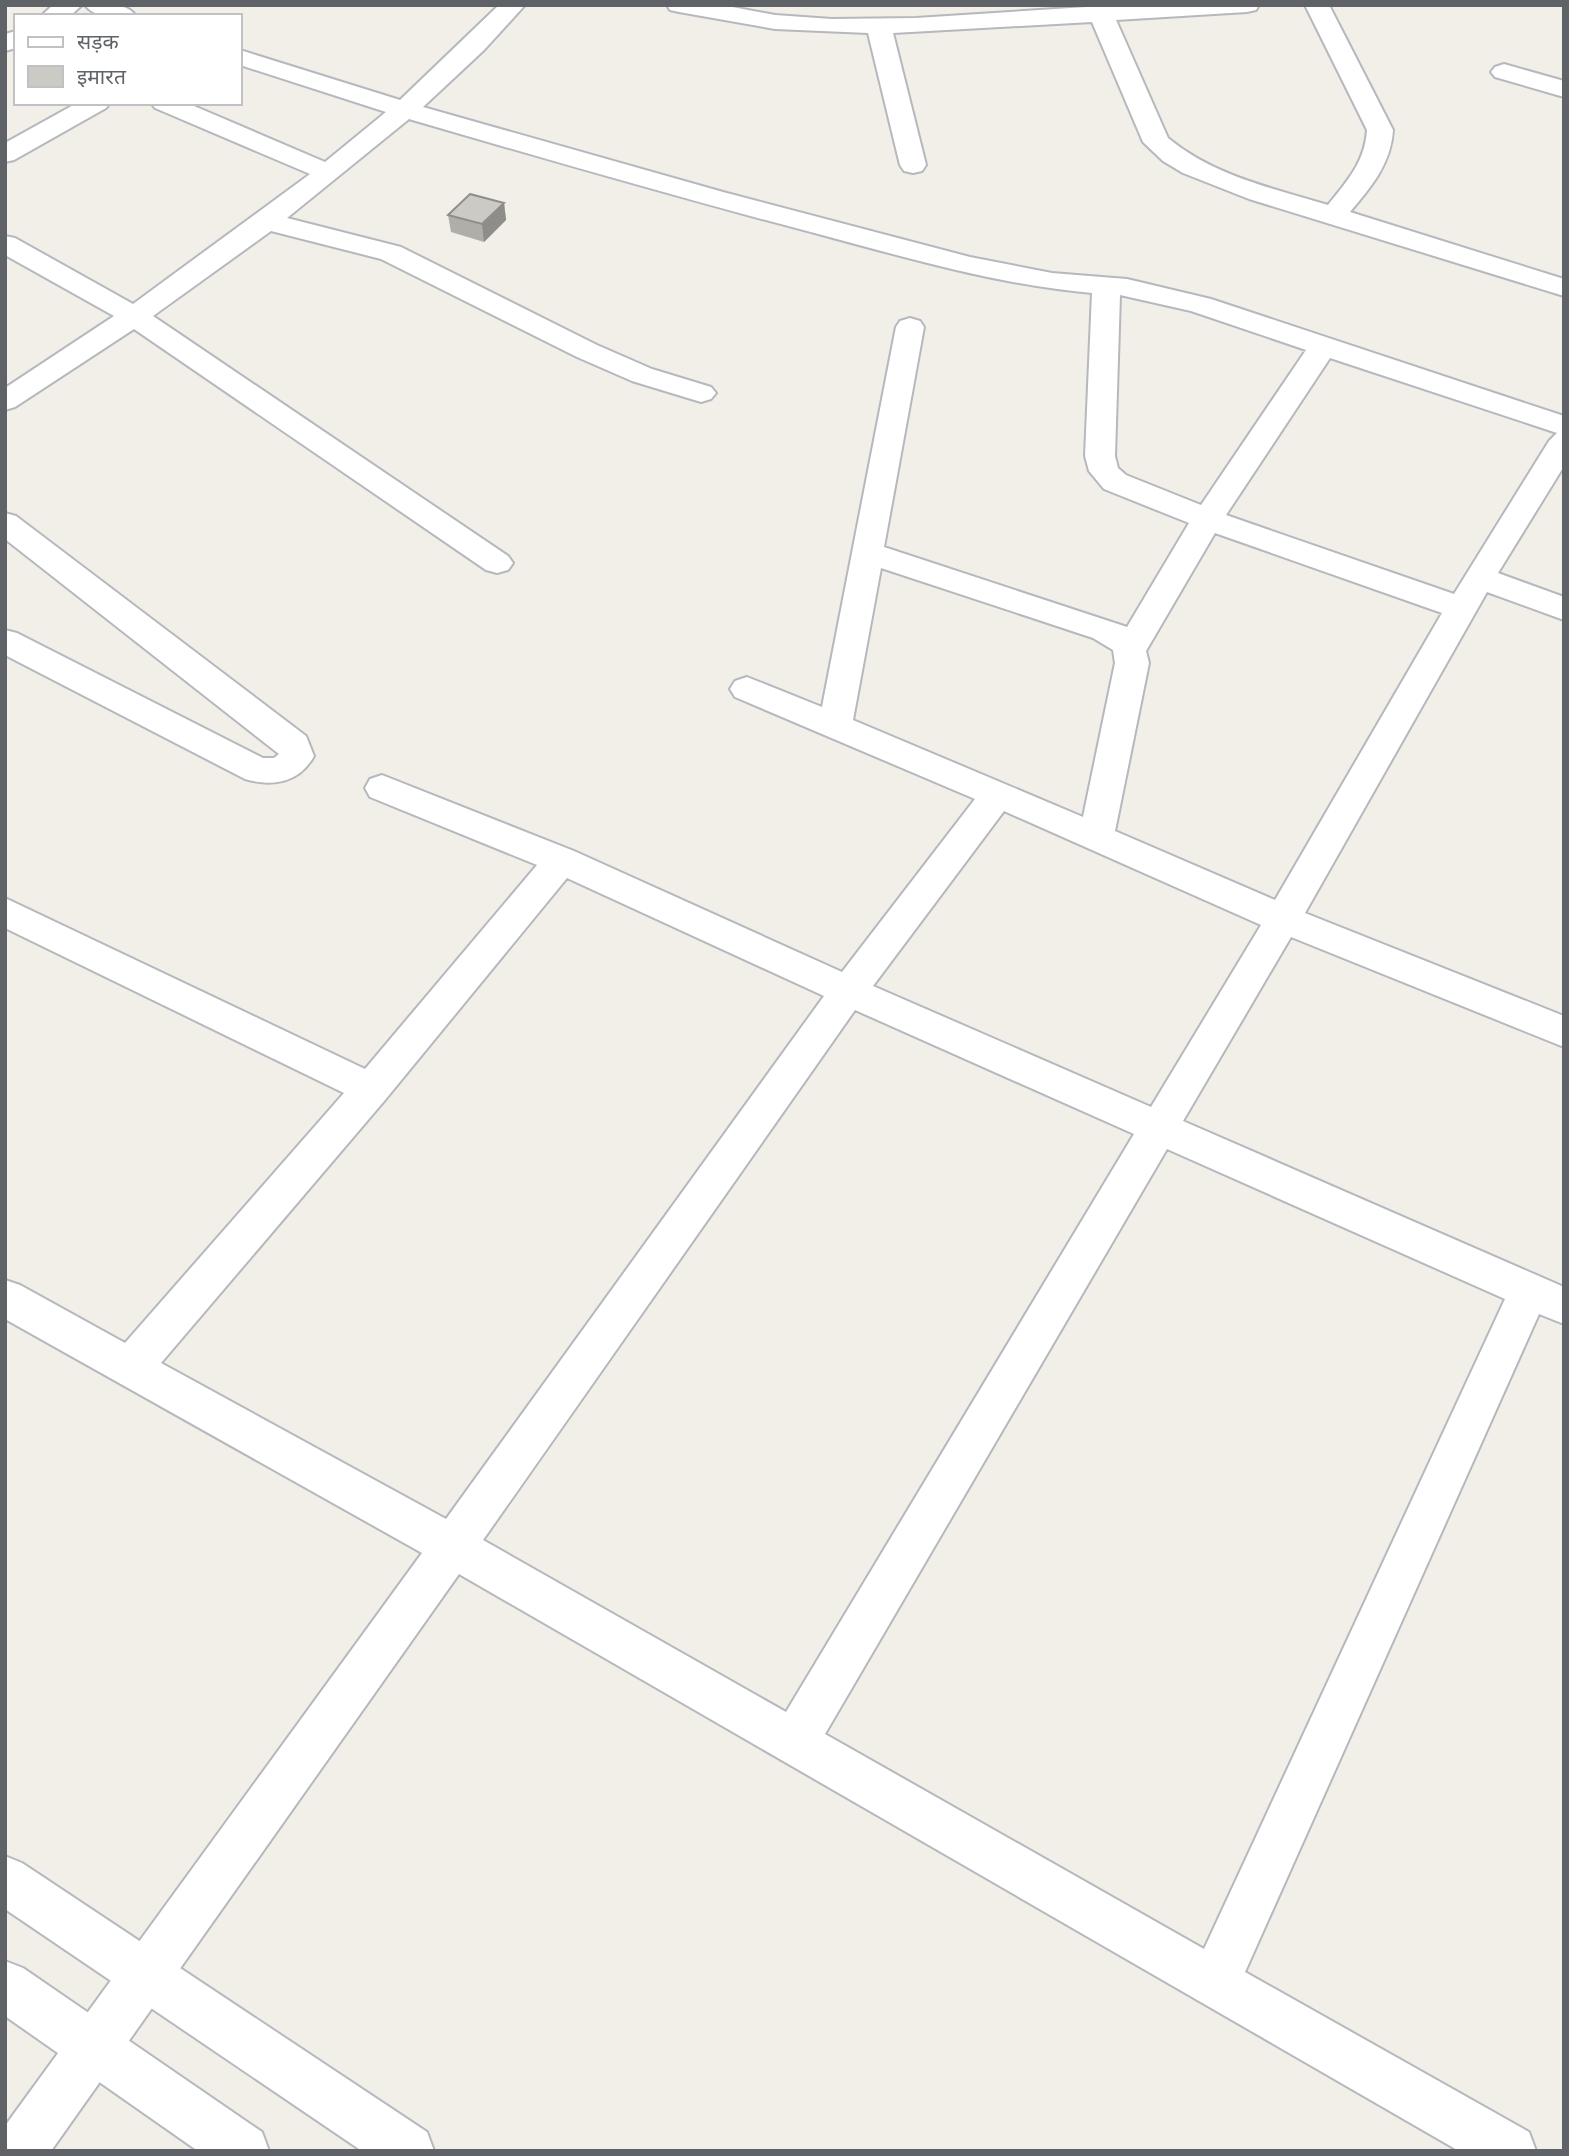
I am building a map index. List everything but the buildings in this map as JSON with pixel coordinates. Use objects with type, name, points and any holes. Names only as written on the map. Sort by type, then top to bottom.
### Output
[{"type":"street","points":[[97,5],[119,14]]},
{"type":"street","points":[[5,401],[269,222],[457,65],[513,5]]},
{"type":"street","points":[[679,5],[775,22],[879,26],[1098,9],[1247,5]]},
{"type":"street","points":[[1317,5],[1380,130],[1377,159],[1334,215]]},
{"type":"street","points":[[1098,9],[1156,142],[1173,159],[1200,172],[1564,288]]},
{"type":"street","points":[[879,26],[913,165]]},
{"type":"street","points":[[242,58],[405,110],[713,198],[968,265],[1052,281],[1160,294],[1564,426]]},
{"type":"street","points":[[1504,72],[1564,89]]},
{"type":"street","points":[[5,154],[93,105]]},
{"type":"street","points":[[169,105],[329,173]]},
{"type":"street","points":[[269,222],[391,253],[587,351],[642,375],[701,393]]},
{"type":"street","points":[[5,244],[134,316],[497,563]]},
{"type":"street","points":[[1106,286],[1100,456],[1104,471],[1115,482],[1207,519],[1470,593],[1564,609]]},
{"type":"street","points":[[835,726],[910,327]]},
{"type":"street","points":[[1131,649],[1207,519],[1323,346]]},
{"type":"street","points":[[794,1742],[1283,919],[1470,593],[1564,441]]},
{"type":"street","points":[[5,523],[294,745],[296,756],[289,767],[274,772],[257,770],[5,641]]},
{"type":"street","points":[[866,552],[1105,630],[1124,639],[1131,649],[1132,663],[1096,837]]},
{"type":"street","points":[[747,689],[998,794],[1283,919],[1564,1032]]},
{"type":"street","points":[[382,788],[561,860],[848,991],[1547,1299],[1215,1982]]},
{"type":"street","points":[[19,2151],[95,2049],[848,991],[998,794]]},
{"type":"street","points":[[131,1367],[371,1089],[561,860]]},
{"type":"street","points":[[5,912],[371,1089]]},
{"type":"street","points":[[5,1298],[452,1546],[1510,2151]]},
{"type":"street","points":[[5,1880],[408,2151]]},
{"type":"street","points":[[5,1986],[243,2151]]}]
